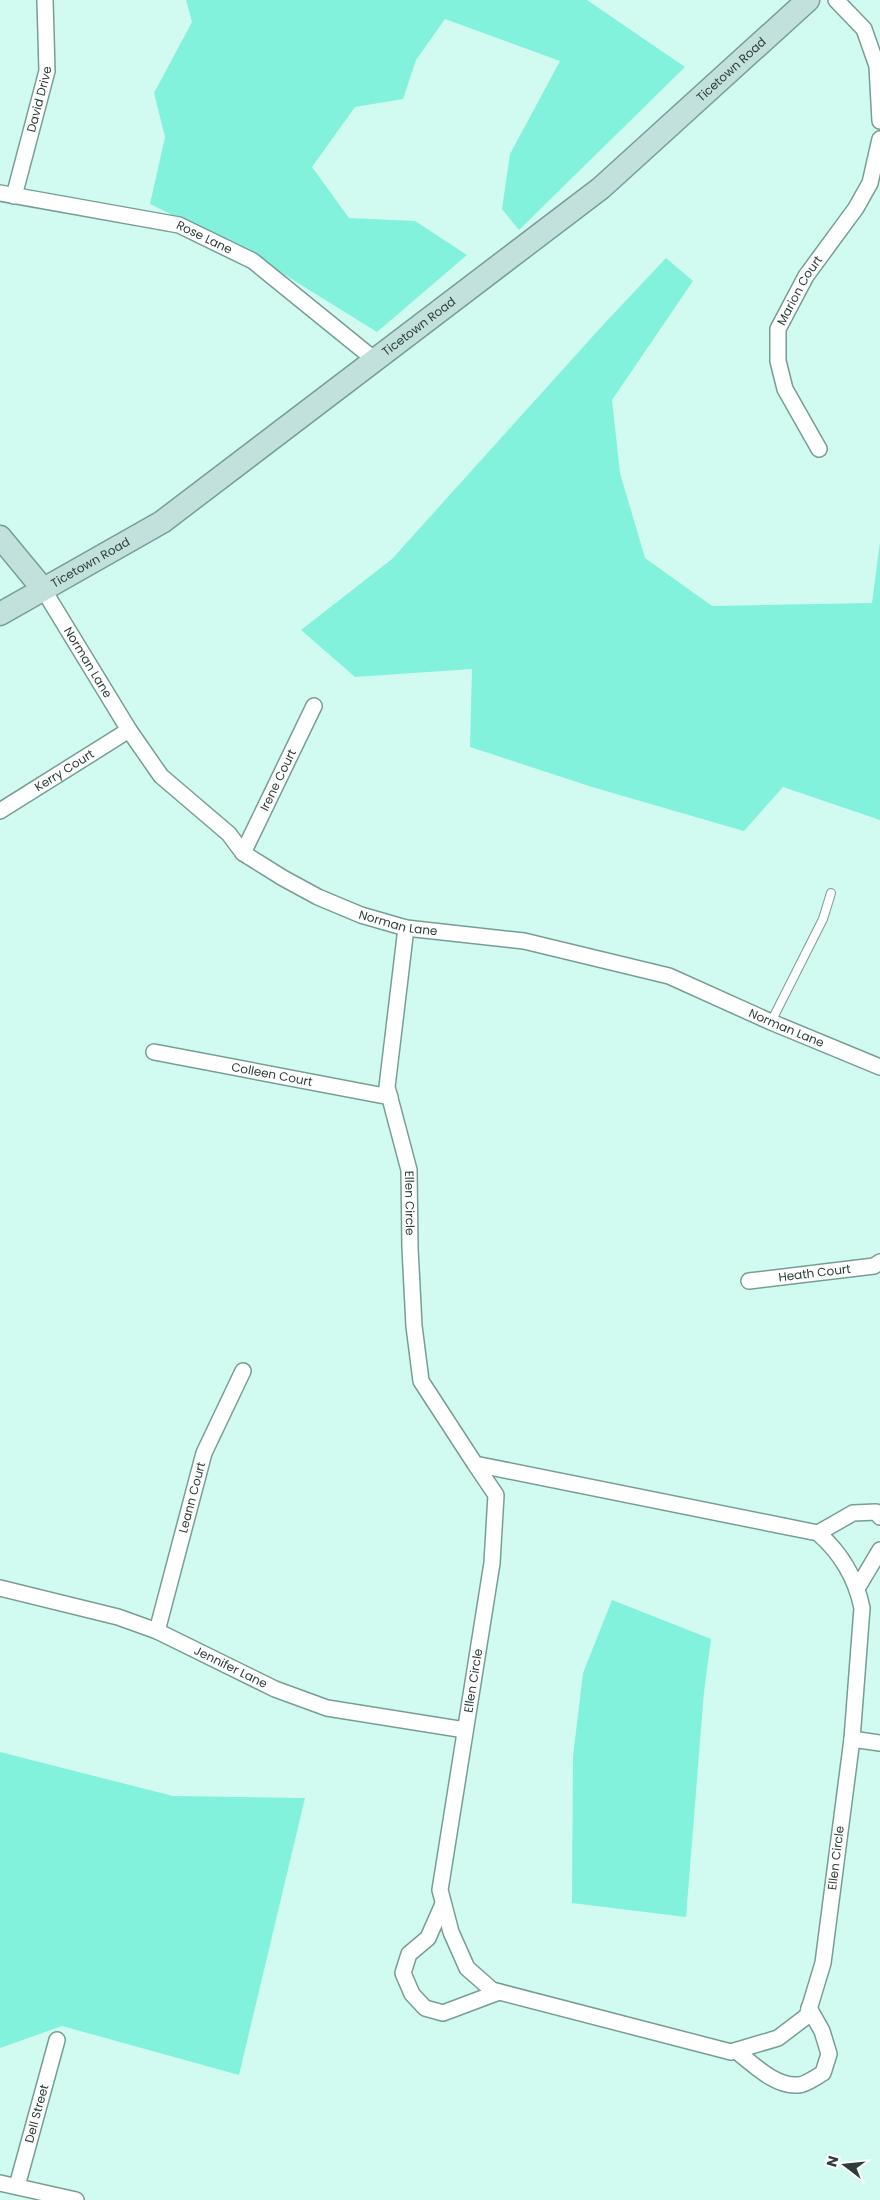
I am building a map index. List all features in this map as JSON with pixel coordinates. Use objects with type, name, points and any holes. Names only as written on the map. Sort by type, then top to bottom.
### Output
[{"type":"street","name":"David Drive","points":[[7,194],[47,71],[45,0]]},
{"type":"street","name":"Ticetown Road","points":[[0,614],[162,522],[601,188],[808,0]]},
{"type":"street","points":[[836,0],[864,29],[876,66],[880,121]]},
{"type":"street","name":"Marion Court","points":[[819,449],[785,388],[778,361],[778,328],[806,276],[856,208],[870,183],[880,139]]},
{"type":"street","name":"Rose Lane","points":[[7,194],[179,225],[253,262],[374,360]]},
{"type":"street","points":[[0,537],[43,589]]},
{"type":"street","name":"Norman Lane","points":[[43,589],[129,730],[161,776],[229,834],[243,853],[283,878],[318,897],[361,915],[406,928],[524,941],[669,976],[771,1022],[880,1067]]},
{"type":"street","name":"Irene Court","points":[[243,853],[314,706]]},
{"type":"street","name":"Kerry Court","points":[[0,811],[129,730]]},
{"type":"street","name":"Ellen Circle","points":[[406,928],[387,1087],[409,1170],[413,1306],[421,1382],[496,1496],[492,1563],[440,1890],[451,1932],[467,1968],[492,1990],[731,2052],[778,2038],[807,2016],[823,1963],[852,1739],[862,1608],[858,1587],[834,1546],[818,1533]]},
{"type":"street","name":"Colleen Court","points":[[154,1052],[390,1097]]},
{"type":"street","name":"Heath Court","points":[[749,1281],[874,1266],[880,1262]]},
{"type":"street","name":"Leann Court","points":[[157,1631],[204,1453],[243,1371]]},
{"type":"street","points":[[475,1464],[818,1533],[853,1513],[876,1512],[880,1517]]},
{"type":"street","points":[[858,1587],[880,1550]]},
{"type":"street","name":"Jennifer Lane","points":[[0,1588],[118,1617],[157,1631],[275,1689],[327,1708],[465,1730]]},
{"type":"street","points":[[852,1739],[880,1743]]},
{"type":"street","name":"Ellen Circle","points":[[443,1904],[428,1938],[409,1954],[404,1973],[412,1994],[425,2008],[443,2013],[499,1992]]},
{"type":"street","name":"Ellen Circle","points":[[736,2051],[766,2074],[784,2083],[799,2085],[823,2073],[829,2054],[822,2031],[809,2008]]},
{"type":"street","name":"Dell Street","points":[[17,2186],[57,2040]]},
{"type":"street","points":[[0,2183],[76,2200]]},
{"type":"lane","points":[[771,1022],[823,919],[831,893]]},
{"type":"green space","points":[[186,0],[587,0],[685,67],[519,230],[502,209],[510,154],[560,61],[445,19],[416,60],[403,99],[355,107],[312,167],[349,218],[415,221],[467,255],[377,332],[248,252],[150,204],[165,137],[154,93],[192,22]]},
{"type":"green space","points":[[666,258],[693,281],[612,400],[620,473],[645,558],[712,606],[872,603],[880,542],[880,820],[783,787],[744,831],[592,787],[470,747],[472,669],[355,677],[301,630],[392,559],[602,326]]},
{"type":"green space","points":[[612,1600],[711,1639],[704,1692],[686,1917],[572,1903],[573,1756],[583,1673]]},
{"type":"green space","points":[[0,1752],[173,1796],[305,1798],[239,2075],[62,2026],[0,2048]]}]
